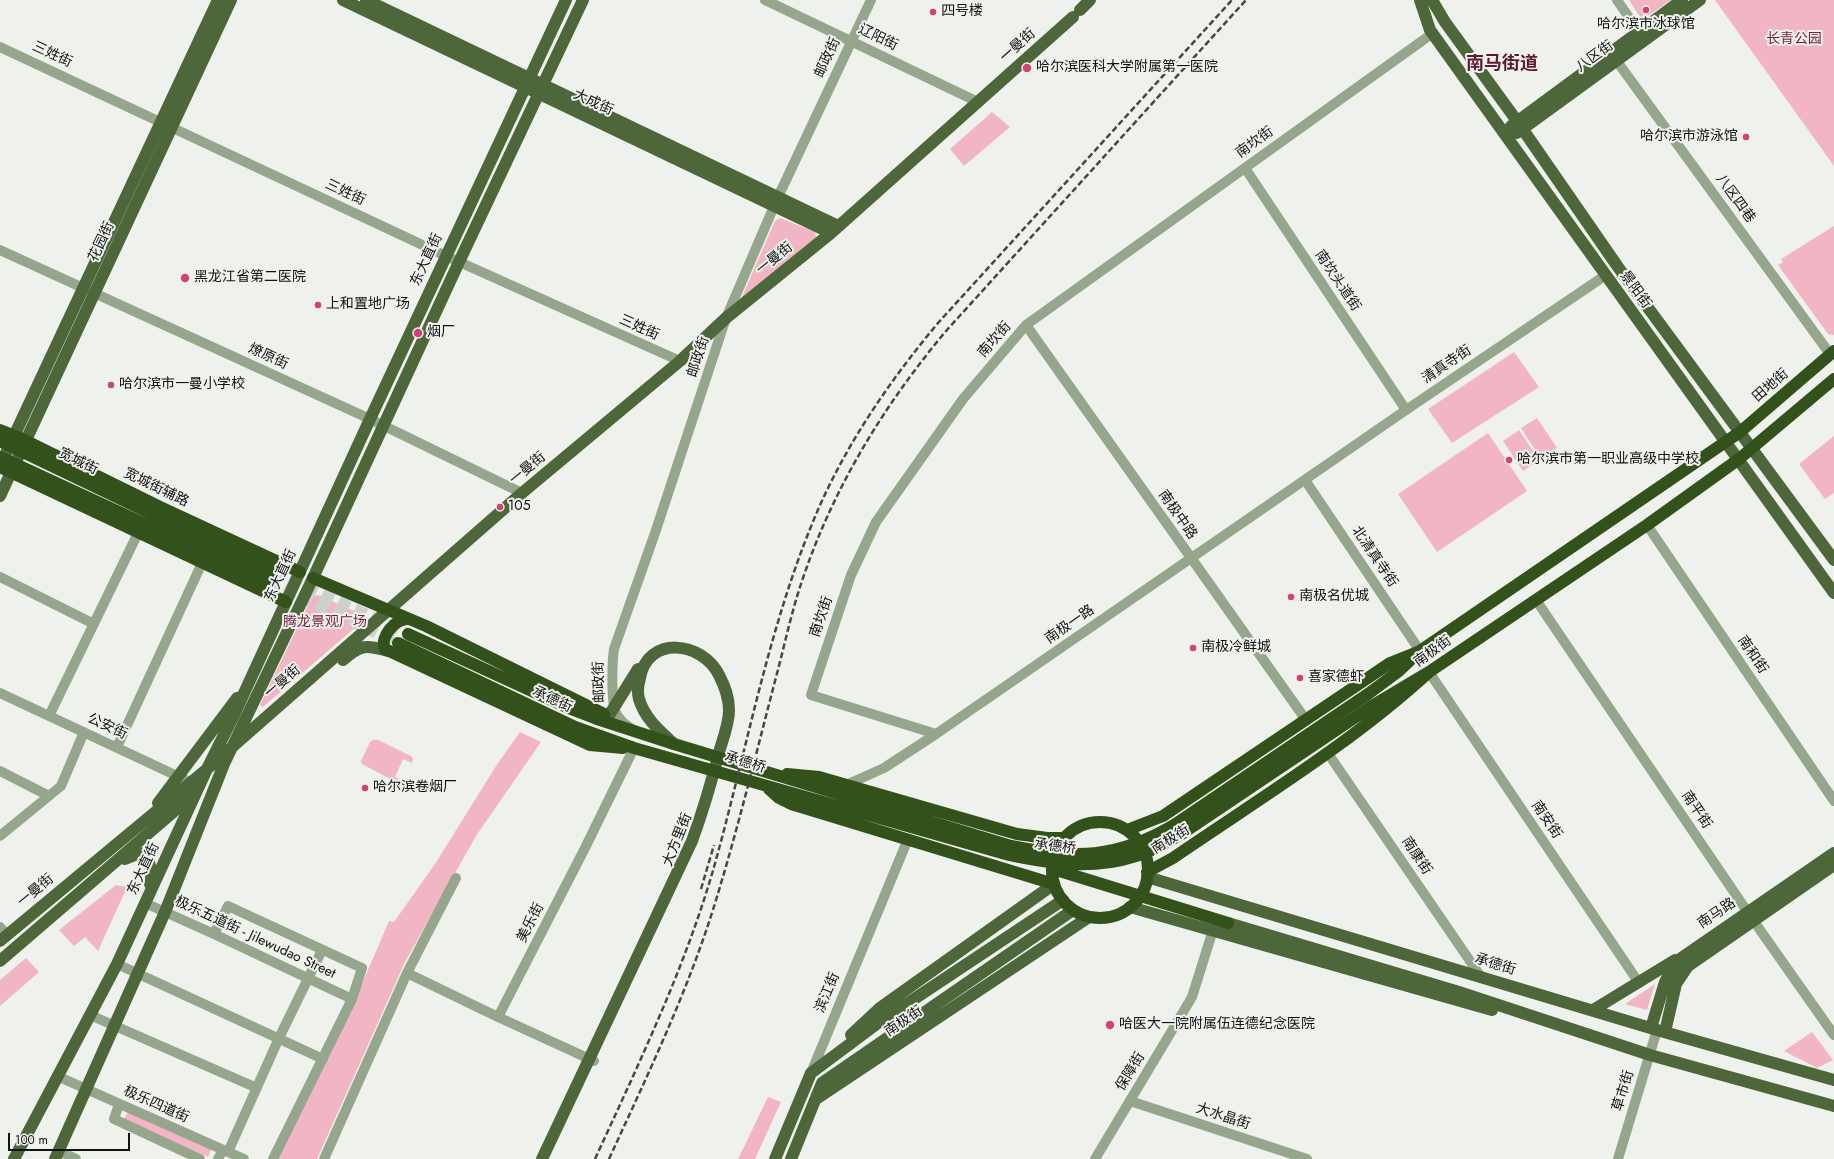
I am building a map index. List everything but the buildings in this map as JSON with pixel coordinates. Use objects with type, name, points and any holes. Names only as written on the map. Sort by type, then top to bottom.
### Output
[{"type":"highway","name":"田地街","points":[[1725,441],[1740,432],[1832,352]]},
{"type":"highway","points":[[1739,459],[1753,449],[1834,379]]},
{"type":"highway","points":[[0,430],[8,441]]},
{"type":"highway","name":"宽城街","points":[[1,462],[271,576],[23,446],[8,441]]},
{"type":"highway","name":"南极街","points":[[1127,830],[1163,816],[1390,663],[1420,651],[1725,441]]},
{"type":"highway","name":"宽城街辅路","points":[[23,446],[300,572]]},
{"type":"highway","name":"南极街","points":[[1147,875],[1327,752],[1397,701],[1429,672],[1647,525],[1739,459]]},
{"type":"highway","points":[[13,468],[138,533],[286,602]]},
{"type":"highway","points":[[314,578],[387,611],[426,626],[611,712],[623,727]]},
{"type":"highway","points":[[409,619],[396,623],[387,633],[383,646],[388,651],[590,745],[634,748]]},
{"type":"highway","name":"承德街","points":[[408,634],[571,709],[706,754]]},
{"type":"highway","name":"承德街","points":[[398,643],[575,727],[634,748],[701,766]]},
{"type":"highway","name":"承德桥","points":[[706,754],[1011,846],[1062,855],[1100,853],[1144,841],[1174,826],[1368,694],[1399,671],[1420,651]]},
{"type":"highway","name":"承德桥","points":[[701,766],[1009,855],[1063,864],[1084,865],[1137,856],[1182,833],[1372,706],[1429,672]]},
{"type":"highway","points":[[768,773],[803,775],[846,785],[1017,834],[1047,838],[1064,838]]},
{"type":"highway","points":[[765,785],[779,798],[791,804],[1054,884]]},
{"type":"highway","points":[[1098,822],[1113,824],[1127,830],[1137,840],[1144,852],[1147,875],[1141,894],[1130,907],[1118,914],[1106,917],[1089,917],[1073,910],[1063,900],[1054,884],[1052,876],[1053,860],[1064,838],[1082,825],[1098,822]]},
{"type":"highway","points":[[1009,855],[1228,923]]},
{"type":"main road","name":"花园街","points":[[0,496],[94,294],[218,0]]},
{"type":"main road","name":"花园街","points":[[1,462],[8,441],[83,289],[231,0]]},
{"type":"main road","name":"大成街","points":[[343,0],[541,89],[834,229]]},
{"type":"main road","name":"大成街","points":[[366,0],[527,83]]},
{"type":"main road","name":"东大直街","points":[[14,1159],[116,964],[145,903],[194,786],[207,769],[249,683],[370,419],[566,0]]},
{"type":"main road","points":[[57,1155],[139,973],[224,764],[314,578],[383,425],[583,0]]},
{"type":"main road","name":"一曼街","points":[[207,769],[522,493],[680,361],[726,318],[834,229],[978,102],[1090,0]]},
{"type":"main road","name":"景阳街","points":[[1420,0],[1431,32],[1834,593]]},
{"type":"main road","name":"景阳街","points":[[1432,0],[1445,22],[1520,125],[1618,267],[1834,560]]},
{"type":"main road","name":"八区街","points":[[1506,136],[1682,0]]},
{"type":"main road","name":"八区街","points":[[1520,125],[1616,60],[1700,0]]},
{"type":"main road","name":"大方里街","points":[[542,1159],[684,866],[709,804],[731,725],[733,708],[729,686],[713,659],[695,646],[681,643],[659,648],[645,659],[611,712]]},
{"type":"main road","name":"一曼街","points":[[2,934],[147,818],[224,764],[354,650],[366,646],[388,651]]},
{"type":"main road","name":"大方里街","points":[[548,1159],[591,1060],[692,842],[707,799],[729,712],[727,693],[714,666],[701,655],[684,647],[672,648],[657,653],[645,663],[641,671],[638,684],[639,699],[649,718],[656,728],[674,744]]},
{"type":"main road","points":[[147,818],[249,683]]},
{"type":"main road","name":"一曼街","points":[[0,962],[112,866],[194,786]]},
{"type":"main road","points":[[112,866],[136,853],[140,852],[147,856],[152,872],[145,903]]},
{"type":"main road","name":"南马路","points":[[1658,1030],[1676,984],[1688,966],[1750,916],[1834,853]]},
{"type":"main road","name":"南马路","points":[[1658,1030],[1671,969],[1685,955],[1834,866]]},
{"type":"main road","name":"承德街","points":[[1147,875],[1658,1030],[1834,1080]]},
{"type":"main road","name":"南极街","points":[[824,1064],[850,1036],[880,1008],[1054,884]]},
{"type":"main road","name":"南极街","points":[[811,1073],[878,1023],[1063,900]]},
{"type":"main road","points":[[1130,907],[1477,1007],[1568,1028]]},
{"type":"main road","name":"南极街","points":[[816,1099],[822,1083],[1073,910]]},
{"type":"main road","name":"南极街","points":[[816,1099],[1089,917]]},
{"type":"main road","points":[[1228,923],[1459,992],[1650,1055],[1834,1106]]},
{"type":"main road","points":[[1593,1010],[1685,955]]},
{"type":"main road","name":"滨江街","points":[[775,1159],[811,1073]]},
{"type":"main road","points":[[791,1159],[816,1099]]},
{"type":"street","name":"辽阳街","points":[[765,0],[852,40],[978,102]]},
{"type":"street","name":"邮政街","points":[[635,731],[621,720],[616,713],[611,712],[612,660],[614,649],[655,533],[726,318],[776,201],[871,0]]},
{"type":"street","points":[[1617,0],[1639,32]]},
{"type":"street","name":"南坎街","points":[[936,734],[811,695],[851,575],[876,522],[963,399],[1026,325],[1431,32]]},
{"type":"street","name":"三姓街","points":[[0,47],[446,256],[680,361]]},
{"type":"street","name":"八区四巷","points":[[1616,60],[1832,352]]},
{"type":"street","name":"南坎头道街","points":[[1245,168],[1406,410]]},
{"type":"street","name":"燎原街","points":[[0,250],[383,425],[522,493]]},
{"type":"street","name":"清真寺街","points":[[1304,480],[1606,275]]},
{"type":"street","name":"南极中路","points":[[1026,325],[1306,720]]},
{"type":"street","name":"南极一路","points":[[846,785],[884,768],[936,734],[1304,480]]},
{"type":"street","name":"北清真寺街","points":[[1304,480],[1420,651]]},
{"type":"street","name":"南和街","points":[[1647,525],[1834,801]]},
{"type":"street","points":[[49,716],[138,533]]},
{"type":"street","points":[[117,747],[202,563]]},
{"type":"street","points":[[0,577],[94,624]]},
{"type":"street","name":"南平街","points":[[1536,600],[1750,916],[1834,1035]]},
{"type":"street","name":"南安街","points":[[1429,672],[1639,983]]},
{"type":"street","name":"公安街","points":[[0,693],[178,776],[194,786]]},
{"type":"street","points":[[0,836],[61,786],[84,732]]},
{"type":"street","name":"美乐街","points":[[498,1017],[585,848],[634,748]]},
{"type":"street","name":"南康街","points":[[1327,752],[1481,977]]},
{"type":"street","points":[[0,770],[49,796]]},
{"type":"street","name":"滨江街","points":[[811,1073],[908,839]]},
{"type":"street","points":[[324,1159],[406,973],[456,878]]},
{"type":"street","name":"极乐五道街 - Jilewudao Street","points":[[145,903],[352,999]]},
{"type":"street","points":[[214,934],[228,906],[362,968],[352,999],[273,1159]]},
{"type":"street","name":"保障街","points":[[1096,1159],[1192,997],[1213,930]]},
{"type":"street","points":[[227,1155],[279,1038],[322,950]]},
{"type":"street","points":[[116,964],[139,973],[323,1059]]},
{"type":"street","points":[[406,973],[591,1060]]},
{"type":"street","points":[[90,1015],[257,1088]]},
{"type":"street","name":"草市街","points":[[1618,1159],[1658,1030]]},
{"type":"street","name":"极乐四道街","points":[[57,1076],[227,1155],[244,1159]]},
{"type":"street","name":"大水晶街","points":[[1130,1101],[1307,1159]]},
{"type":"street","points":[[120,1104],[114,1119],[200,1159]]},
{"type":"street","points":[[57,1155],[76,1159]]},
{"type":"green space","name":"哈尔滨市冰球馆","points":[[1629,0],[1671,0],[1642,20]]},
{"type":"green space","name":"长青公园","points":[[1715,0],[1834,0],[1834,166]]},
{"type":"green space","points":[[992,112],[1010,127],[964,166],[950,149]]},
{"type":"green space","points":[[780,218],[815,232],[816,238],[741,299],[775,221]]},
{"type":"green space","points":[[1834,226],[1834,335],[1828,334],[1778,265],[1783,262],[1781,259]]},
{"type":"green space","points":[[1514,352],[1539,387],[1452,443],[1428,409]]},
{"type":"green space","points":[[1537,418],[1557,448],[1541,459],[1521,428]]},
{"type":"green space","points":[[1519,430],[1539,460],[1523,471],[1503,441]]},
{"type":"green space","points":[[1488,433],[1527,491],[1437,552],[1398,494]]},
{"type":"green space","points":[[1834,436],[1834,493],[1825,499],[1799,464]]},
{"type":"green space","name":"腾龙景观广场","points":[[318,595],[365,616],[365,619],[263,707],[260,705],[312,597]]},
{"type":"green space","points":[[520,732],[541,742],[476,836],[405,962],[317,1159],[278,1159],[356,998],[389,921],[394,922],[435,864],[496,766]]},
{"type":"green space","points":[[373,740],[378,740],[411,756],[413,759],[412,763],[403,759],[395,777],[403,781],[398,783],[362,764],[361,761],[370,742]]},
{"type":"green space","points":[[116,885],[127,887],[98,951],[85,937],[74,946],[59,930]]},
{"type":"green space","points":[[26,958],[39,972],[0,1006],[0,980]]},
{"type":"green space","points":[[1655,984],[1647,1010],[1625,1004]]},
{"type":"green space","points":[[1812,1032],[1833,1060],[1817,1068],[1784,1051]]},
{"type":"green space","points":[[768,1097],[781,1102],[755,1159],[738,1159]]},
{"type":"green space","points":[[129,1109],[212,1148],[208,1157],[124,1119]]},
{"type":"tunnel","points":[[273,572],[408,634]]},
{"type":"tunnel","points":[[268,581],[398,643]]},
{"type":"railway","points":[[595,1159],[660,1015],[702,905],[726,824],[758,694],[782,608],[812,524],[837,470],[867,419],[884,394],[938,323],[1232,0]]},
{"type":"railway","points":[[609,1159],[681,999],[705,933],[724,873],[798,593],[829,513],[862,449],[902,388],[946,331],[1246,0]]},
{"type":"railway","points":[[701,889],[714,845]]},
{"type":"place","name":"哈尔滨市冰球馆","points":[[1646,10]]},
{"type":"place","name":"四号楼","points":[[933,12]]},
{"type":"place","name":"哈尔滨医科大学附属第一医院","points":[[1027,68]]},
{"type":"place","name":"哈尔滨市游泳馆","points":[[1746,137]]},
{"type":"place","name":"黑龙江省第二医院","points":[[185,278]]},
{"type":"place","name":"上和置地广场","points":[[318,305]]},
{"type":"place","name":"烟厂","points":[[418,333]]},
{"type":"place","name":"哈尔滨市一曼小学校","points":[[111,385]]},
{"type":"place","name":"哈尔滨市第一职业高级中学校","points":[[1509,460]]},
{"type":"place","name":"105","points":[[500,507]]},
{"type":"place","name":"南极名优城","points":[[1291,597]]},
{"type":"place","name":"南极冷鲜城","points":[[1193,648]]},
{"type":"place","name":"喜家德虾","points":[[1300,678]]},
{"type":"place","name":"哈尔滨卷烟厂","points":[[365,788]]},
{"type":"place","name":"哈医大一院附属伍连德纪念医院","points":[[1110,1025]]},
{"type":"district","name":"南马街道","points":[[1502,65]]}]
